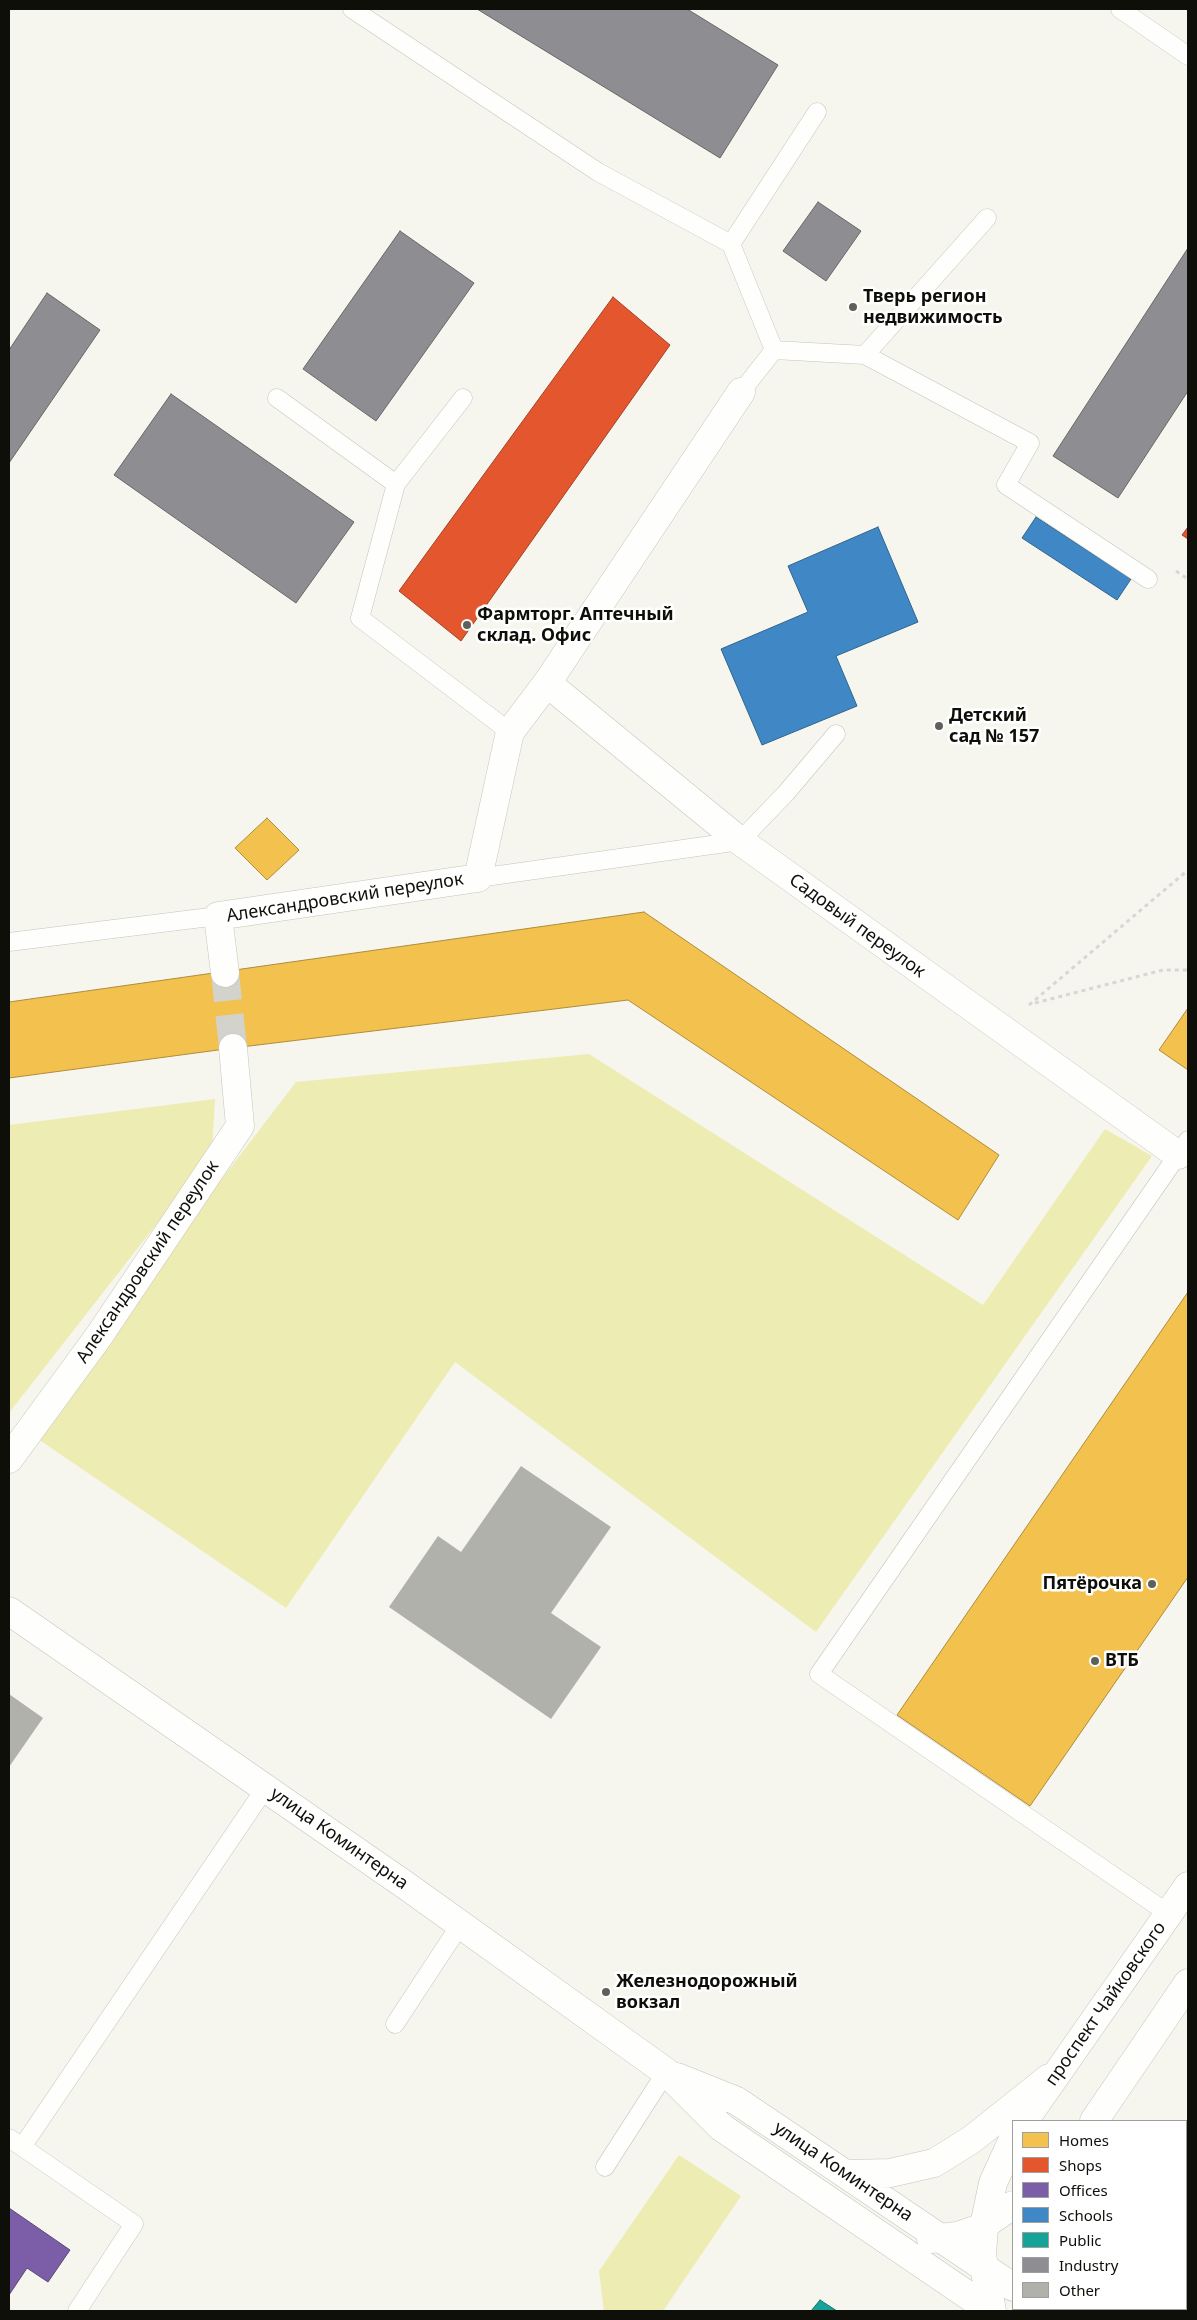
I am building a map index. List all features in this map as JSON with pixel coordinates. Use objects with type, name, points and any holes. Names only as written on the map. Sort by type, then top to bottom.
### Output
[{"type":"main road","name":"Александровский переулок","points":[[225,973],[218,916],[478,878],[510,732],[547,683],[741,392]]},
{"type":"main road","name":"Садовый переулок","points":[[547,683],[740,841],[993,1024],[1183,1147]]},
{"type":"main road","name":"Александровский переулок","points":[[9,1459],[99,1336],[240,1126],[232,1048]]},
{"type":"main road","name":"улица Коминтерна","points":[[9,1611],[266,1787],[666,2072],[721,2127],[991,2311]]},
{"type":"main road","name":"проспект Чайковского","points":[[1025,2120],[1188,1886]]},
{"type":"main road","points":[[1095,2120],[1188,1983]]},
{"type":"main road","points":[[845,2174],[890,2173],[934,2163],[990,2126],[1061,2068]]},
{"type":"main road","name":"улица Коминтерна","points":[[666,2072],[737,2101],[1012,2286]]},
{"type":"main road","points":[[991,2311],[984,2267],[984,2226],[993,2183],[1012,2140]]},
{"type":"main road","points":[[858,2220],[898,2236],[921,2240],[971,2232],[984,2226],[1012,2206]]},
{"type":"lane","points":[[352,9],[598,172],[731,244],[774,350]]},
{"type":"lane","points":[[1120,9],[1188,56]]},
{"type":"lane","points":[[731,244],[817,112]]},
{"type":"lane","points":[[865,355],[987,218]]},
{"type":"lane","points":[[774,350],[865,355],[1030,443],[1006,485],[1148,579]]},
{"type":"lane","points":[[741,392],[774,350]]},
{"type":"lane","points":[[277,398],[396,484]]},
{"type":"lane","points":[[463,398],[396,484],[360,618],[510,732]]},
{"type":"lane","points":[[478,878],[740,841],[786,794],[836,734]]},
{"type":"lane","points":[[9,942],[218,916]]},
{"type":"lane","points":[[1169,1914],[819,1674],[1183,1147]]},
{"type":"lane","points":[[77,2311],[134,2224],[15,2142],[266,1787]]},
{"type":"lane","points":[[395,2024],[460,1925]]},
{"type":"lane","points":[[604,2166],[666,2072]]},
{"type":"path","points":[[1034,1003],[1188,870]]},
{"type":"path","points":[[993,1024],[1034,1003],[1163,970],[1188,970]]},
{"type":"green space","points":[[589,1054],[983,1305],[1105,1129],[1152,1156],[816,1632],[455,1362],[286,1608],[38,1439],[172,1244],[296,1082]]},
{"type":"green space","points":[[215,1099],[212,1153],[9,1413],[9,1125]]},
{"type":"green space","points":[[679,2155],[741,2196],[663,2311],[604,2311],[599,2271]]},
{"type":"building: Homes","points":[[267,818],[299,850],[267,880],[235,848]]},
{"type":"building: Homes","points":[[644,912],[999,1155],[958,1220],[628,1000],[233,1048],[9,1078],[9,1002]]},
{"type":"building: Homes","points":[[1188,1008],[1188,1070],[1159,1050]]},
{"type":"building: Homes","points":[[1188,1292],[1188,1577],[1030,1806],[897,1715]]},
{"type":"building: Shops","points":[[613,297],[670,345],[461,641],[399,591]]},
{"type":"building: Shops","points":[[1188,527],[1188,539],[1182,535]]},
{"type":"building: Offices","points":[[9,2208],[70,2250],[48,2282],[27,2268],[9,2295]]},
{"type":"building: Schools","points":[[1036,517],[1131,579],[1117,600],[1022,538]]},
{"type":"building: Schools","points":[[878,527],[918,622],[836,656],[857,706],[762,745],[721,649],[808,612],[788,566]]},
{"type":"building: Public","points":[[820,2300],[837,2311],[811,2311]]},
{"type":"building: Industry","points":[[477,9],[687,9],[778,65],[720,158]]},
{"type":"building: Industry","points":[[818,202],[861,231],[826,281],[783,251]]},
{"type":"building: Industry","points":[[400,231],[474,283],[376,421],[303,369]]},
{"type":"building: Industry","points":[[1188,248],[1188,391],[1118,498],[1053,456]]},
{"type":"building: Industry","points":[[47,293],[100,330],[9,463],[9,350]]},
{"type":"building: Industry","points":[[171,394],[354,522],[296,603],[114,475]]},
{"type":"building: Other","points":[[521,1466],[611,1527],[551,1613],[601,1647],[551,1719],[389,1607],[438,1536],[461,1552]]},
{"type":"building: Other","points":[[9,1694],[43,1718],[9,1767]]},
{"type":"tunnel","points":[[225,973],[233,1048]]},
{"type":"place","name":"Тверь регион недвижимость","points":[[853,307]]},
{"type":"place","name":"Фармторг. Аптечный склад. Офис","points":[[467,625]]},
{"type":"place","name":"Детский сад № 157","points":[[939,726]]},
{"type":"place","name":"Пятёрочка","points":[[1152,1584]]},
{"type":"place","name":"ВТБ","points":[[1095,1661]]},
{"type":"place","name":"Железнодорожный вокзал","points":[[606,1992]]}]
